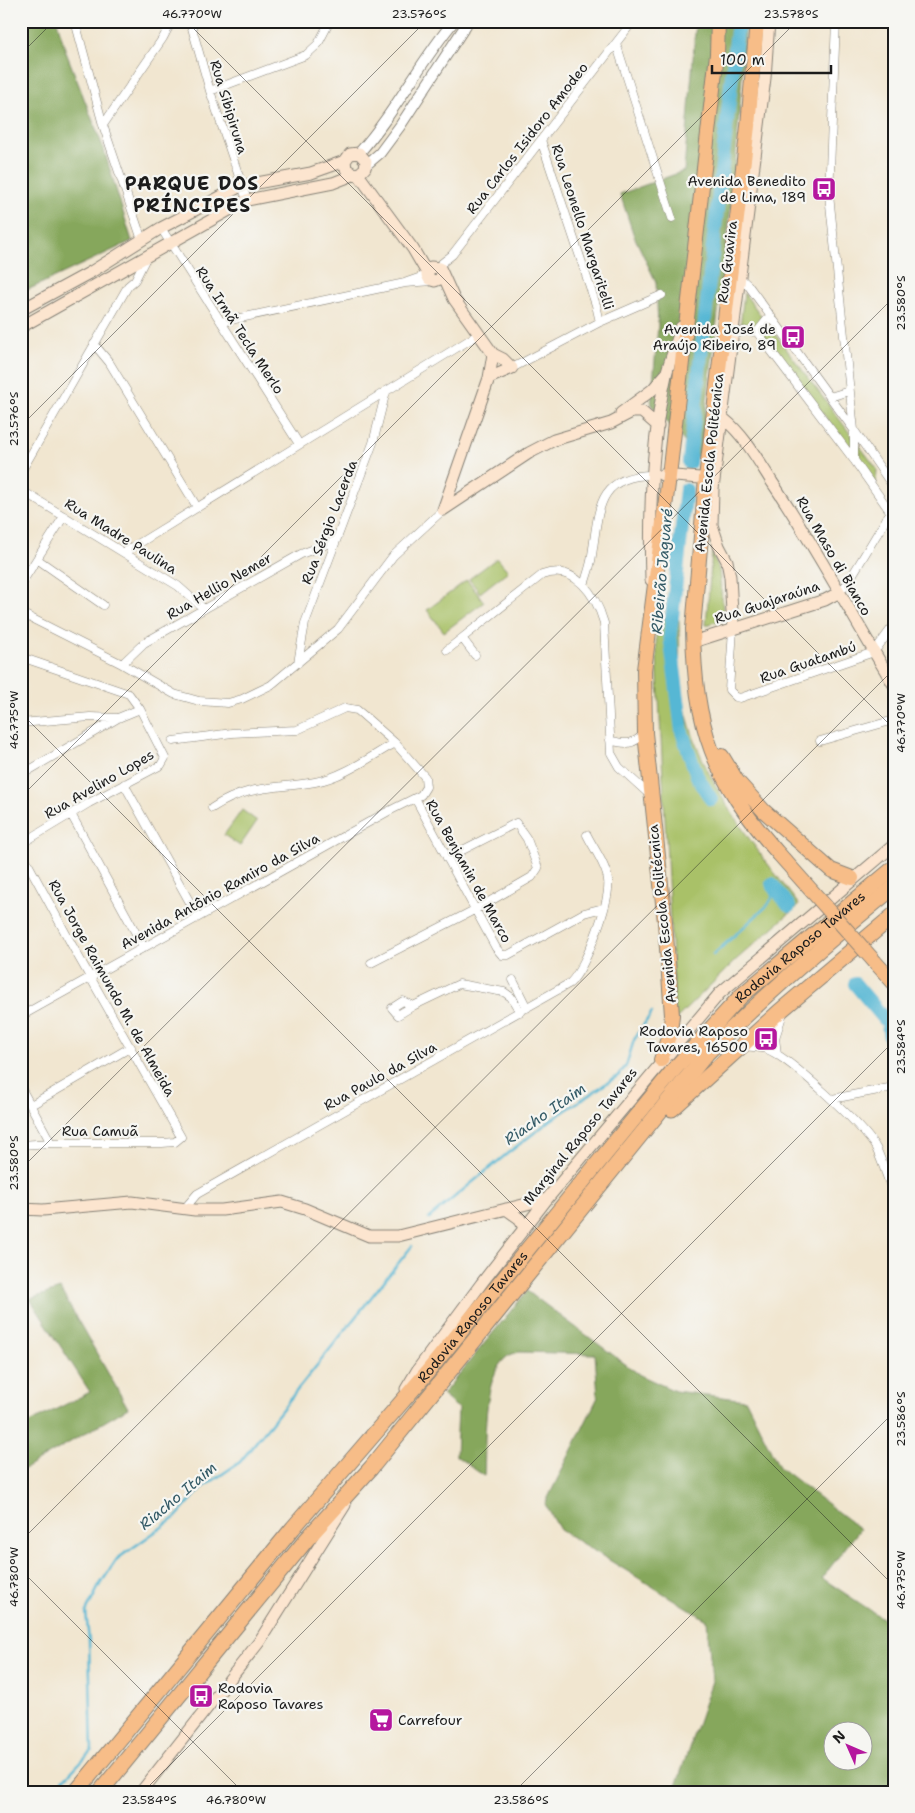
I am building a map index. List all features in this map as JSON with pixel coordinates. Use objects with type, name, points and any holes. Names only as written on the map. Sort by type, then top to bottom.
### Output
[{"type":"highway","name":"Avenida Escola Politécnica","points":[[662,1060],[670,1032],[672,1014],[665,922],[645,733],[644,670],[652,600],[673,476],[687,303],[716,64],[718,21]]},
{"type":"highway","name":"Avenida Escola Politécnica","points":[[757,21],[724,371],[705,478],[693,642],[694,679],[700,719],[724,782],[743,811],[894,983]]},
{"type":"highway","points":[[700,719],[714,736],[731,773],[755,802],[832,870],[852,878]]},
{"type":"highway","name":"Rodovia Raposo Tavares","points":[[76,1792],[293,1528],[390,1416],[711,1027],[741,996],[783,959],[894,868]]},
{"type":"highway","name":"Rodovia Raposo Tavares","points":[[100,1792],[308,1539],[370,1468],[707,1053],[817,951],[894,887]]},
{"type":"highway","points":[[617,1162],[741,1046],[894,915]]},
{"type":"highway","points":[[71,1792],[91,1772]]},
{"type":"main road","name":"Rua Guavira","points":[[733,629],[730,577],[727,561],[712,525],[705,478],[720,440],[724,418],[724,371],[733,336],[764,88],[770,21]]},
{"type":"main road","points":[[21,310],[91,272],[161,228],[241,186],[311,173],[345,161],[350,154],[358,153],[364,158],[359,171],[333,183],[246,200],[21,327]]},
{"type":"main road","points":[[345,161],[346,169],[359,171],[413,249],[454,299],[493,354],[503,359],[512,368],[489,378]]},
{"type":"main road","points":[[142,240],[148,256]]},
{"type":"main road","name":"Avenida Escola Politécnica","points":[[652,600],[649,527],[652,475],[666,374],[687,303]]},
{"type":"main road","points":[[444,510],[489,378],[493,354]]},
{"type":"main road","points":[[598,426],[623,412],[652,390],[666,374]]},
{"type":"main road","points":[[444,510],[542,445],[611,423],[632,412],[642,412],[658,426]]},
{"type":"main road","name":"Rua Maso di Bianco","points":[[724,418],[740,433],[788,505],[838,593],[894,685]]},
{"type":"main road","points":[[720,440],[731,438],[746,444]]},
{"type":"main road","points":[[655,455],[661,468],[673,476]]},
{"type":"main road","points":[[652,475],[705,478]]},
{"type":"main road","name":"Rua Guajaraúna","points":[[693,642],[825,600],[838,593]]},
{"type":"main road","name":"Marginal Raposo Tavares","points":[[390,1416],[418,1369],[547,1199],[720,993],[852,878],[894,845]]},
{"type":"main road","points":[[21,1209],[43,1210],[132,1202],[222,1210],[282,1202],[305,1209],[356,1232],[378,1237],[398,1236],[547,1199]]},
{"type":"main road","points":[[506,1209],[518,1216],[524,1229]]},
{"type":"main road","points":[[141,1792],[259,1642],[285,1604],[318,1544],[370,1468]]},
{"type":"street","points":[[75,21],[103,125],[142,240]]},
{"type":"street","points":[[103,125],[172,21]]},
{"type":"street","name":"Rua Sibipiruna","points":[[190,21],[210,91],[246,200]]},
{"type":"street","points":[[210,91],[306,56],[318,44],[330,21]]},
{"type":"street","points":[[358,153],[377,133],[432,49],[454,21]]},
{"type":"street","name":"Rua Carlos Isidoro Amodeo","points":[[221,322],[405,283],[434,274],[452,255],[633,21]]},
{"type":"street","points":[[836,21],[829,195],[854,430],[854,460]]},
{"type":"street","points":[[359,171],[380,152],[400,126],[466,23]]},
{"type":"street","points":[[616,43],[672,218]]},
{"type":"street","points":[[432,49],[438,56],[439,66]]},
{"type":"street","name":"Rua Leonello Margaritelli","points":[[541,140],[600,322]]},
{"type":"street","name":"Rua Irmã Tecla Merlo","points":[[161,228],[299,444]]},
{"type":"street","points":[[21,472],[128,286],[135,280],[148,256]]},
{"type":"street","points":[[128,286],[129,274],[134,263]]},
{"type":"street","points":[[739,277],[830,397],[894,488]]},
{"type":"street","points":[[512,368],[600,322],[662,295]]},
{"type":"street","points":[[757,332],[770,316]]},
{"type":"street","points":[[733,336],[743,331],[757,332],[893,512]]},
{"type":"street","points":[[125,552],[479,334]]},
{"type":"street","points":[[94,344],[108,362],[197,507]]},
{"type":"street","name":"Rua Sérgio Lacerda","points":[[298,663],[304,623],[373,443],[386,391]]},
{"type":"street","points":[[830,397],[849,391]]},
{"type":"street","points":[[584,585],[592,558],[597,514],[601,502],[608,491],[621,481],[635,475],[652,475]]},
{"type":"street","name":"Rua Madre Paulina","points":[[21,490],[178,586],[204,609]]},
{"type":"street","points":[[21,613],[183,697],[205,702],[228,703],[242,699],[271,685],[338,629],[393,556],[444,510]]},
{"type":"street","name":"Rua Guajaraúna","points":[[838,593],[846,584],[893,512]]},
{"type":"street","points":[[21,584],[64,516]]},
{"type":"street","name":"Rua Hellio Nemer","points":[[122,664],[144,643],[302,554],[335,541]]},
{"type":"street","points":[[37,559],[103,605]]},
{"type":"street","points":[[447,650],[542,575],[551,572],[571,575],[584,585],[599,607],[604,623],[611,753],[614,760],[651,796]]},
{"type":"street","name":"Rua Guatambú","points":[[728,682],[730,693],[740,698],[874,652],[894,625]]},
{"type":"street","name":"Rua Guavira","points":[[728,682],[733,629]]},
{"type":"street","points":[[462,638],[475,655]]},
{"type":"street","points":[[21,657],[129,694],[140,709],[118,718],[21,775]]},
{"type":"street","points":[[173,741],[232,733],[297,730],[344,708],[357,710],[363,714],[395,743],[334,776],[316,782],[284,784],[248,791],[228,798],[212,808]]},
{"type":"street","name":"Rua Avelino Lopes","points":[[21,844],[124,784],[161,765],[165,758],[140,709]]},
{"type":"street","points":[[21,722],[90,717],[118,718]]},
{"type":"street","points":[[820,741],[894,720]]},
{"type":"street","points":[[610,740],[628,744],[638,740],[645,733]]},
{"type":"street","name":"Avenida Antônio Ramiro da Silva","points":[[21,1016],[415,798],[424,791],[426,784],[423,773],[395,743]]},
{"type":"street","points":[[124,784],[198,917]]},
{"type":"street","name":"Rua Benjamin de Marco","points":[[415,798],[496,948],[502,955],[508,955],[584,914],[604,908]]},
{"type":"street","points":[[71,814],[144,948]]},
{"type":"street","points":[[371,963],[475,909],[535,874],[538,864],[527,839],[518,825],[513,823],[447,858]]},
{"type":"street","name":"Rua Paulo da Silva","points":[[184,1208],[196,1194],[570,983],[584,964],[608,894],[608,879],[587,835]]},
{"type":"street","name":"Rua Jorge Raimundo M. de Almeida","points":[[21,850],[90,978],[181,1137]]},
{"type":"street","points":[[513,980],[524,1010]]},
{"type":"street","points":[[413,1006],[459,984],[504,992],[524,1010]]},
{"type":"street","points":[[777,1054],[775,1038],[785,1007]]},
{"type":"street","points":[[741,1046],[766,1049],[777,1054],[832,1099],[862,1128],[876,1148],[894,1195]]},
{"type":"street","points":[[30,1105],[131,1047]]},
{"type":"street","points":[[832,1099],[892,1087]]},
{"type":"street","name":"Rua Camuã","points":[[21,1088],[51,1144],[162,1143],[174,1142],[181,1137]]},
{"type":"street","points":[[21,1145],[51,1144]]},
{"type":"green space","points":[[21,21],[57,21],[66,52],[103,147],[132,241],[21,293]]},
{"type":"green space","points":[[696,21],[746,21],[734,182],[700,459],[651,405],[658,326],[656,282],[634,236],[620,194],[684,171]]},
{"type":"green space","points":[[744,293],[877,469],[876,484],[759,329],[753,326],[740,328]]},
{"type":"green space","points":[[712,553],[719,570],[724,619],[706,625]]},
{"type":"green space","points":[[497,558],[508,571],[480,593],[469,579]]},
{"type":"green space","points":[[467,580],[484,602],[444,632],[427,610]]},
{"type":"green space","points":[[655,617],[679,620],[682,693],[689,723],[699,752],[712,779],[744,831],[799,905],[737,959],[675,1020]]},
{"type":"green space","points":[[242,810],[257,821],[240,846],[224,835]]},
{"type":"green space","points":[[60,1289],[128,1408],[21,1471],[21,1427],[90,1392],[30,1299]]},
{"type":"green space","points":[[527,1291],[640,1375],[675,1391],[746,1400],[779,1467],[860,1529],[822,1578],[894,1626],[894,1792],[674,1792],[712,1681],[707,1620],[560,1530],[545,1504],[598,1397],[595,1354],[519,1352],[508,1356],[499,1365],[489,1394],[485,1430],[484,1476],[456,1456],[458,1408],[442,1395]]},
{"type":"waterway","name":"Ribeirão Jaguaré","points":[[689,463],[738,21]]},
{"type":"waterway","name":"Ribeirão Jaguaré","points":[[686,490],[670,635],[682,732],[697,776],[711,799]]},
{"type":"waterway","name":"Riacho Itaim","points":[[713,955],[768,905],[772,898],[772,884]]},
{"type":"waterway","name":"Ribeirão Jaguaré","points":[[772,884],[789,906]]},
{"type":"waterway","name":"Ribeirão Jaguaré","points":[[855,984],[888,1023],[890,1038]]},
{"type":"waterway","name":"Riacho Itaim","points":[[429,1218],[551,1120],[619,1075],[626,1066],[634,1040],[652,1012]]},
{"type":"waterway","name":"Ribeirão Jaguaré","points":[[894,1039],[890,1038],[894,1063]]},
{"type":"waterway","name":"Riacho Itaim","points":[[52,1792],[92,1750],[89,1641],[86,1612],[99,1586],[117,1559],[176,1517],[202,1488],[240,1462],[412,1246]]},
{"type":"place","name":"Avenida Benedito de Lima, 189","points":[[824,189]]},
{"type":"place","name":"Avenida José de Araújo Ribeiro, 89","points":[[793,337]]},
{"type":"place","name":"Rodovia Raposo Tavares, 16500","points":[[766,1039]]},
{"type":"place","name":"Rodovia Raposo Tavares","points":[[201,1696]]},
{"type":"place","name":"Carrefour","points":[[381,1720]]},
{"type":"district","name":"PARQUE DOS PRÍNCIPES","points":[[192,194]]}]
